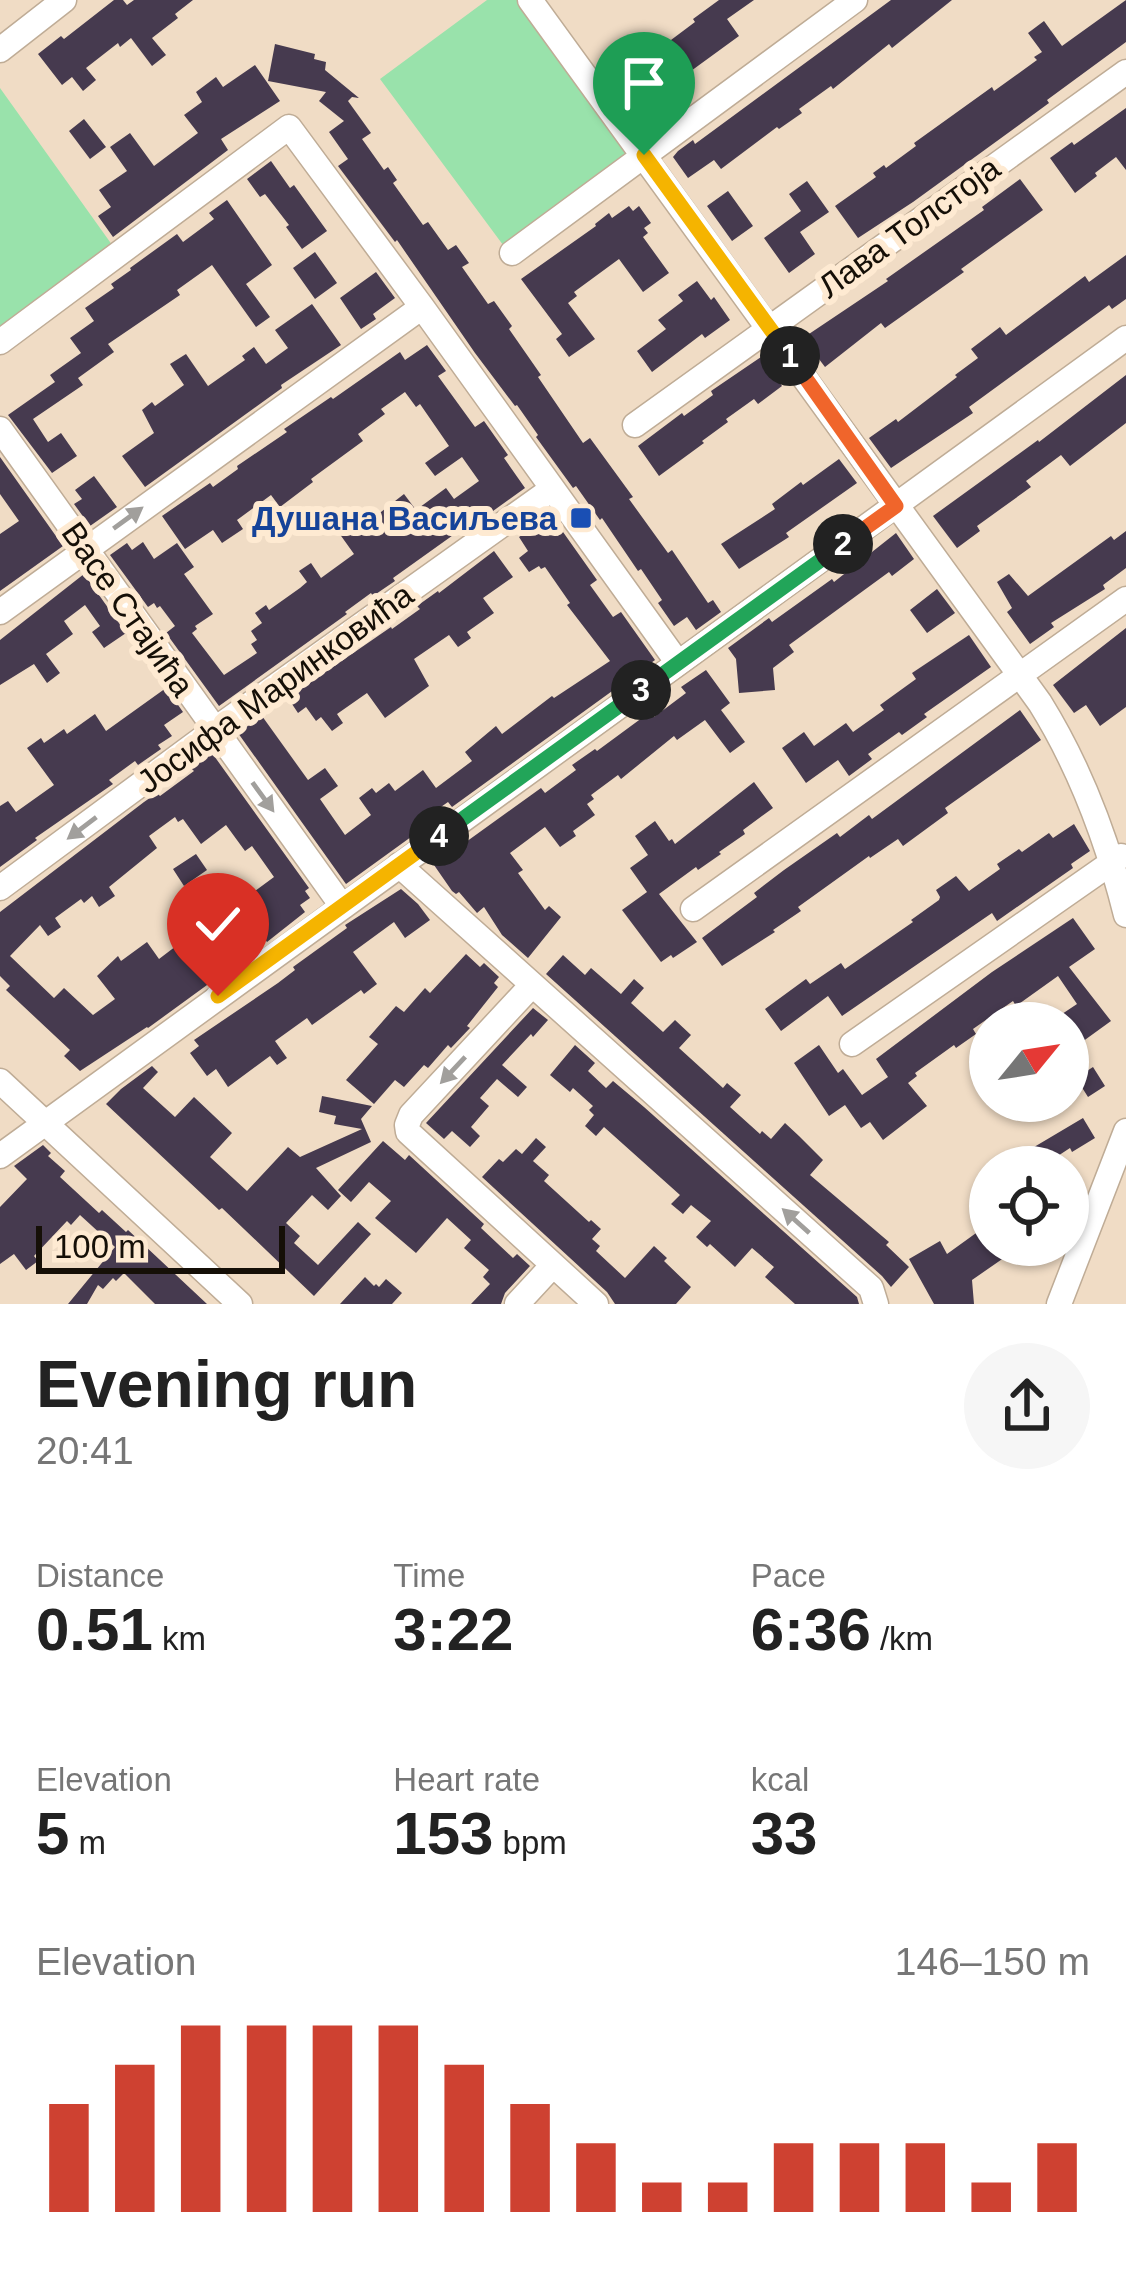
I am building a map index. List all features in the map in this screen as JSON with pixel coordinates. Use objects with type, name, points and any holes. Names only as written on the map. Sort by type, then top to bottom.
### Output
[{"type":"street","points":[[0,50],[64,0]]},
{"type":"street","points":[[530,0],[1021,675],[1070,754],[1119,857],[1126,914]]},
{"type":"street","points":[[512,253],[855,0]]},
{"type":"street","name":"Лава Толстоја","points":[[635,424],[1126,72]]},
{"type":"street","points":[[0,342],[289,128],[678,663]]},
{"type":"street","points":[[0,612],[422,307]]},
{"type":"street","points":[[0,1156],[1126,338]]},
{"type":"street","name":"Васе Стајића","points":[[0,429],[341,906]]},
{"type":"street","name":"Јосифа Маринковића","points":[[0,888],[552,489]]},
{"type":"street","points":[[693,909],[1126,599]]},
{"type":"street","points":[[852,1044],[1119,857]]},
{"type":"street","points":[[399,865],[871,1288],[876,1304]]},
{"type":"street","points":[[532,985],[411,1114],[408,1132],[596,1304]]},
{"type":"street","points":[[0,1081],[240,1304]]},
{"type":"street","points":[[1059,1304],[1126,1131]]},
{"type":"street","points":[[517,1304],[553,1265]]},
{"type":"green space","points":[[487,0],[519,0],[633,156],[506,249],[380,79]]},
{"type":"green space","points":[[0,88],[115,249],[0,333]]},
{"type":"building","points":[[114,0],[127,5],[134,0],[193,0],[152,38],[166,55],[152,66],[131,38],[86,68],[96,80],[83,91],[72,77],[62,85],[38,54]]},
{"type":"building","points":[[719,0],[754,0],[727,19],[739,36],[658,95],[663,101],[640,118],[616,87]]},
{"type":"building","points":[[891,0],[952,0],[721,169],[714,160],[688,178],[673,157],[678,151],[693,140],[695,144]]},
{"type":"building","points":[[1126,0],[1126,42],[1019,125],[858,238],[835,206],[914,143],[1037,60],[1034,57],[1042,52],[1028,33],[1044,21],[1062,46]]},
{"type":"building","points":[[275,44],[315,54],[314,59],[326,62],[325,70],[359,98],[348,101],[371,133],[362,139],[384,170],[388,167],[397,180],[393,183],[423,225],[428,222],[448,250],[456,245],[469,263],[462,267],[488,304],[494,301],[512,326],[509,329],[541,375],[538,377],[583,443],[590,438],[668,553],[672,550],[708,603],[713,600],[721,612],[696,630],[687,617],[674,626],[641,569],[573,488],[397,240],[338,166],[348,159],[329,132],[344,121],[319,101],[326,92],[268,81]]},
{"type":"building","points":[[255,65],[280,101],[221,139],[228,150],[113,237],[98,216],[111,207],[99,190],[127,171],[110,147],[130,133],[154,166],[198,133],[184,115],[202,102],[196,92],[216,77],[223,87]]},
{"type":"building","points":[[1126,108],[1126,170],[1116,157],[1075,193],[1050,158]]},
{"type":"building","points":[[84,119],[106,147],[90,159],[69,131]]},
{"type":"building","points":[[271,161],[327,231],[302,249],[265,194],[260,197],[247,179]]},
{"type":"building","points":[[1020,179],[1043,210],[961,269],[964,272],[885,328],[881,323],[825,367],[803,338],[888,281]]},
{"type":"building","points":[[807,181],[829,212],[800,232],[815,254],[789,273],[764,238],[801,211],[789,194]]},
{"type":"building","points":[[728,191],[753,226],[732,241],[707,206]]},
{"type":"building","points":[[227,200],[272,265],[246,284],[270,317],[256,327],[212,265],[177,290],[180,295],[108,344],[114,352],[78,378],[83,385],[33,419],[48,442],[61,433],[77,456],[52,473],[8,415],[55,382],[50,375],[81,353],[70,338],[94,321],[85,308],[177,234],[183,242],[214,219],[209,213]]},
{"type":"building","points":[[629,206],[633,211],[639,206],[651,223],[643,237],[669,273],[643,292],[619,259],[574,292],[577,296],[568,303],[595,339],[569,357],[556,339],[562,334],[521,279],[609,213],[612,218]]},
{"type":"building","points":[[315,252],[337,283],[315,299],[293,268]]},
{"type":"building","points":[[1126,255],[1126,299],[1112,309],[1109,305],[969,407],[973,413],[891,468],[869,438],[957,377],[978,358],[971,349],[1000,327],[1006,335],[1085,276],[1089,282]]},
{"type":"building","points":[[376,272],[395,298],[361,329],[340,298]]},
{"type":"building","points":[[697,281],[730,320],[705,338],[702,334],[652,372],[637,351],[666,329],[658,320],[683,301],[678,295]]},
{"type":"building","points":[[312,304],[341,345],[145,487],[122,456],[154,433],[142,410],[184,385],[170,364],[186,354],[208,386],[245,360],[242,356],[254,347],[266,364],[288,348],[275,330]]},
{"type":"building","points":[[427,345],[446,371],[438,376],[475,427],[484,421],[525,488],[373,596],[371,593],[219,706],[166,633],[175,626],[160,606],[148,607],[110,555],[127,543],[132,550],[143,542],[154,559],[177,543],[194,567],[184,574],[213,614],[192,633],[224,675],[257,653],[251,631],[262,623],[255,613],[266,605],[269,610],[307,582],[299,571],[311,563],[321,578],[354,554],[339,533],[353,523],[358,530],[404,494],[416,510],[446,488],[454,499],[479,481],[462,457],[435,476],[425,463],[449,446],[420,404],[416,407],[405,392],[358,434],[363,441],[280,507],[271,495],[237,520],[243,529],[222,543],[213,530],[185,549],[162,516],[210,483],[213,487],[287,432],[284,429],[400,352],[405,360]]},
{"type":"building","points":[[761,357],[782,386],[726,419],[704,443],[659,476],[638,446]]},
{"type":"building","points":[[1126,375],[1126,423],[1070,466],[1061,455],[1026,481],[1031,487],[977,526],[980,531],[957,548],[933,516]]},
{"type":"building","points":[[0,457],[63,546],[0,591],[0,534],[19,521],[0,494]]},
{"type":"building","points":[[839,459],[857,483],[739,569],[721,544]]},
{"type":"building","points":[[94,476],[117,507],[90,526],[74,504],[82,499],[75,490]]},
{"type":"building","points":[[545,519],[557,536],[563,532],[597,580],[590,585],[613,617],[621,612],[655,660],[452,807],[448,802],[418,823],[422,829],[346,884],[238,733],[262,716],[308,780],[325,768],[338,786],[320,799],[345,835],[371,815],[359,798],[372,788],[376,793],[389,783],[395,791],[423,770],[436,788],[472,761],[465,752],[496,726],[502,734],[610,661],[545,567],[529,572],[519,558],[528,551],[519,537]]},
{"type":"building","points":[[1126,531],[1126,568],[1030,644],[1007,612],[1012,608],[997,582],[1009,574],[1028,596],[1111,536],[1114,540]]},
{"type":"building","points":[[896,533],[914,559],[789,645],[794,652],[773,668],[775,690],[739,693],[736,659],[728,648],[769,618],[772,622],[832,579],[834,582]]},
{"type":"building","points":[[494,551],[513,577],[483,598],[494,613],[467,632],[471,638],[458,647],[449,635],[414,659],[429,686],[385,718],[367,693],[337,714],[343,723],[332,731],[306,707],[298,713],[288,698],[392,629]]},
{"type":"building","points":[[84,574],[126,633],[104,648],[92,632],[100,626],[85,605],[64,621],[73,634],[46,654],[60,673],[47,683],[34,664],[0,685],[0,640]]},
{"type":"building","points":[[937,589],[955,613],[927,633],[910,610]]},
{"type":"building","points":[[1126,628],[1126,707],[1100,726],[1086,705],[1074,713],[1053,685]]},
{"type":"building","points":[[969,635],[991,667],[902,735],[899,732],[868,754],[872,759],[849,776],[838,760],[806,783],[782,748],[804,732],[814,746],[846,723],[853,732],[916,679],[912,673]]},
{"type":"building","points":[[706,670],[730,703],[721,710],[745,742],[730,753],[705,720],[677,740],[674,736],[621,779],[618,775],[591,795],[594,799],[587,804],[595,815],[560,847],[545,827],[510,853],[523,870],[518,873],[545,910],[549,906],[561,917],[528,958],[502,935],[484,907],[477,913],[459,892],[452,891],[434,865],[541,788],[545,793],[576,770],[572,765],[650,712],[654,717],[686,693],[681,687]]},
{"type":"building","points":[[166,688],[183,712],[164,725],[172,736],[158,745],[161,749],[109,780],[113,784],[0,867],[0,806],[8,801],[16,812],[54,785],[27,748],[64,729],[67,734],[95,714],[106,731]]},
{"type":"building","points":[[1020,710],[1041,740],[945,808],[948,813],[903,846],[898,839],[869,856],[798,907],[801,911],[775,932],[722,966],[702,938],[757,897],[754,893],[837,833],[840,837],[869,815],[872,819]]},
{"type":"building","points":[[212,753],[309,888],[305,891],[310,898],[300,905],[305,912],[267,942],[264,938],[237,957],[240,961],[148,1028],[80,1071],[64,1056],[70,1050],[6,990],[10,986],[0,976],[0,912],[144,802],[194,771],[191,768]],"holes":[[[175,817],[178,822],[183,819],[201,844],[226,825],[245,851],[252,846],[274,877],[218,918],[234,939],[200,963],[184,940],[159,959],[147,942],[121,961],[118,956],[97,976],[115,999],[93,1015],[64,988],[54,998],[10,956],[40,925],[48,936],[61,927],[55,918],[81,899],[84,903],[92,896],[99,907],[115,896],[109,887],[157,848],[149,836]]]},
{"type":"building","points":[[754,782],[773,808],[721,854],[659,894],[697,942],[661,962],[622,910],[647,892],[630,868],[648,855],[635,836],[655,821],[675,844]]},
{"type":"building","points":[[1074,824],[1090,851],[1071,864],[1073,868],[997,921],[992,913],[842,1016],[828,996],[781,1031],[765,1009],[806,979],[810,984],[841,963],[845,969],[913,922],[939,900],[936,890],[956,876],[969,891],[1019,849],[1022,852],[1049,833],[1053,838]]},
{"type":"building","points":[[196,854],[207,870],[184,886],[173,869]]},
{"type":"building","points":[[401,889],[430,920],[405,938],[394,922],[353,952],[377,984],[312,1025],[307,1018],[275,1041],[287,1058],[277,1065],[270,1056],[228,1087],[216,1069],[207,1076],[190,1053],[199,1046],[194,1040],[278,983],[345,925]]},
{"type":"building","points":[[1073,918],[1095,949],[1069,967],[1111,1021],[1089,1037],[1089,1002],[1076,1002],[1058,976],[1022,1002],[969,1002],[969,1039],[915,1073],[908,1083],[927,1106],[883,1140],[870,1122],[861,1128],[845,1105],[829,1116],[794,1063],[819,1045],[838,1073],[843,1069],[862,1095],[888,1077],[876,1059]]},
{"type":"building","points":[[466,954],[499,977],[494,983],[498,987],[451,1048],[448,1045],[404,1087],[395,1080],[374,1104],[346,1080],[378,1044],[369,1037],[396,1006],[404,1012],[425,988],[430,993]]},
{"type":"building","points":[[563,955],[585,975],[591,968],[621,994],[634,979],[644,988],[631,1003],[663,1032],[675,1020],[691,1035],[679,1048],[723,1088],[727,1083],[741,1095],[730,1107],[771,1139],[785,1123],[823,1160],[810,1175],[889,1242],[886,1245],[909,1267],[891,1287],[546,974]]},
{"type":"building","points":[[533,1008],[548,1020],[502,1065],[527,1087],[518,1097],[497,1079],[480,1098],[489,1106],[471,1127],[480,1136],[470,1147],[452,1131],[444,1139],[426,1123]]},
{"type":"building","points":[[575,1045],[595,1063],[588,1071],[606,1088],[613,1081],[644,1107],[857,1297],[859,1304],[795,1304],[765,1277],[774,1267],[752,1248],[735,1267],[696,1237],[711,1221],[691,1205],[683,1214],[671,1204],[680,1195],[604,1127],[596,1136],[585,1126],[594,1115],[589,1110],[593,1106],[550,1075]]},
{"type":"building","points":[[152,1066],[158,1072],[143,1088],[175,1117],[194,1097],[232,1133],[210,1157],[247,1191],[288,1147],[300,1157],[362,1129],[334,1124],[336,1116],[319,1112],[322,1096],[372,1106],[361,1119],[371,1142],[316,1168],[341,1196],[328,1210],[312,1195],[286,1223],[300,1236],[294,1243],[318,1265],[358,1222],[371,1234],[314,1296],[106,1104]]},
{"type":"building","points":[[1093,1067],[1105,1086],[1089,1096],[1089,1070]]},
{"type":"building","points":[[1076,1122],[1085,1122],[1095,1138],[1082,1146],[1036,1146]]},
{"type":"building","points":[[536,1138],[546,1147],[533,1161],[549,1175],[544,1181],[601,1229],[592,1239],[600,1246],[596,1251],[625,1278],[654,1246],[691,1287],[676,1304],[615,1304],[482,1177],[516,1149],[522,1154]]},
{"type":"building","points":[[383,1141],[405,1160],[409,1155],[484,1224],[481,1228],[513,1258],[517,1254],[530,1266],[501,1304],[471,1304],[490,1284],[483,1277],[489,1270],[464,1248],[471,1240],[447,1218],[416,1253],[375,1218],[391,1201],[369,1182],[351,1202],[338,1190]]},
{"type":"building","points":[[43,1145],[65,1171],[60,1177],[99,1213],[102,1210],[128,1230],[207,1304],[155,1304],[124,1273],[103,1289],[98,1285],[87,1304],[68,1304],[115,1247],[80,1215],[71,1225],[67,1221],[26,1270],[14,1254],[0,1264],[0,1207],[27,1179],[14,1166]]},
{"type":"building","points":[[969,1238],[969,1266],[992,1266],[972,1280],[974,1304],[934,1304],[909,1259],[940,1241],[947,1254]]},
{"type":"building","points":[[365,1277],[379,1287],[386,1279],[402,1293],[392,1304],[340,1304]]},
{"type":"place","name":"Душана Васиљева","points":[[581,518]]},
{"type":"route","points":[[218,996],[896,506],[644,155]]}]
